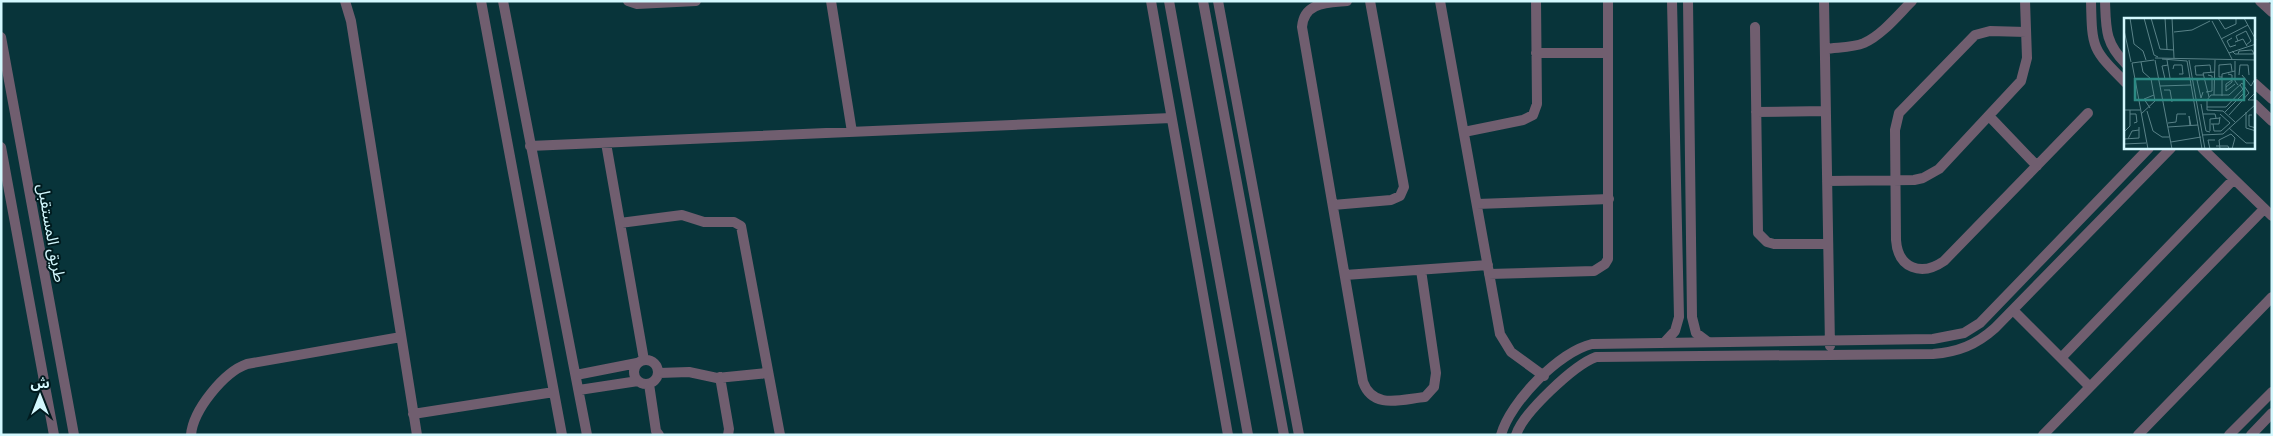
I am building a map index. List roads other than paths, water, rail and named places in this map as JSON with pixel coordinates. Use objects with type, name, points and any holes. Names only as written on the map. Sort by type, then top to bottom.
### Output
[{"type":"street","points":[[346,1],[351,21],[417,435]]},
{"type":"street","points":[[481,1],[562,435]]},
{"type":"street","points":[[503,1],[587,435]]},
{"type":"street","points":[[628,1],[637,4],[696,1]]},
{"type":"street","points":[[831,1],[852,132]]},
{"type":"street","points":[[1151,1],[1228,435]]},
{"type":"street","points":[[1169,1],[1248,435]]},
{"type":"street","points":[[1203,1],[1284,435]]},
{"type":"street","points":[[1218,1],[1299,435]]},
{"type":"street","points":[[1347,1],[1321,3],[1312,7],[1304,15],[1302,27],[1346,274],[1363,382],[1370,395],[1382,402],[1425,397],[1434,387],[1436,373],[1421,270]]},
{"type":"street","points":[[1333,205],[1392,200],[1400,196],[1404,187],[1370,1]]},
{"type":"street","points":[[1440,1],[1502,340],[1511,352],[1544,376]]},
{"type":"street","points":[[1464,132],[1523,120],[1533,115],[1537,104],[1536,1]]},
{"type":"street","points":[[1346,274],[1421,270],[1587,271],[1600,268],[1605,264],[1609,253],[1608,1]]},
{"type":"street","points":[[1664,344],[1675,331],[1680,317],[1672,1]]},
{"type":"street","points":[[1688,1],[1692,317],[1696,333],[1708,342]]},
{"type":"street","points":[[1824,1],[1830,354]]},
{"type":"street","points":[[1825,49],[1865,43],[1912,1]]},
{"type":"street","points":[[1827,181],[1923,178],[1940,169],[1990,117],[2021,81],[2026,66],[2025,1]]},
{"type":"street","points":[[2091,1],[2094,46],[2103,60],[2124,81]]},
{"type":"street","points":[[2105,1],[2106,33],[2115,52],[2124,62]]},
{"type":"street","points":[[2260,1],[2271,11]]},
{"type":"street","points":[[1755,27],[1758,233],[1762,239],[1774,244],[1828,244]]},
{"type":"street","points":[[2026,32],[1982,32],[1975,35],[1905,106],[1896,121],[1898,253],[1912,267],[1930,269],[1944,261],[2088,112]]},
{"type":"street","name":"طريق المستقبل","points":[[1,37],[74,435]]},
{"type":"street","points":[[1536,52],[1608,53]]},
{"type":"street","points":[[2256,85],[2272,99]]},
{"type":"street","points":[[2256,106],[2272,121]]},
{"type":"street","points":[[1756,112],[1826,111]]},
{"type":"street","points":[[1990,117],[2037,166]]},
{"type":"street","points":[[530,146],[1171,118]]},
{"type":"street","points":[[606,142],[641,362],[634,370],[638,381]]},
{"type":"street","points":[[1,147],[54,435]]},
{"type":"street","points":[[1501,435],[1514,407],[1567,355],[1584,346],[1708,342],[1933,339],[1964,333],[1980,323],[2148,149]]},
{"type":"street","points":[[1516,435],[1523,419],[1532,410],[1578,366],[1596,357],[1933,354],[1960,350],[1983,338],[2013,310],[2171,149]]},
{"type":"street","points":[[2043,435],[2268,212],[2203,149]]},
{"type":"street","points":[[2061,358],[2234,179]]},
{"type":"street","points":[[1477,204],[1609,199]]},
{"type":"street","points":[[620,224],[682,215],[704,222],[734,222],[739,224],[742,229],[780,435]]},
{"type":"street","points":[[2061,240],[2072,249]]},
{"type":"street","points":[[2138,435],[2272,297]]},
{"type":"street","points":[[2013,310],[2090,387]]},
{"type":"street","points":[[191,435],[197,414],[228,374],[236,368],[247,364],[401,337]]},
{"type":"street","points":[[576,375],[641,362],[655,363],[659,373],[656,380],[649,384],[638,381],[578,390]]},
{"type":"street","points":[[659,373],[689,372],[720,377],[768,373]]},
{"type":"street","points":[[720,377],[728,435]]},
{"type":"street","points":[[649,384],[656,431],[659,435]]},
{"type":"street","points":[[413,414],[554,392]]},
{"type":"street","points":[[2230,435],[2272,392]]},
{"type":"street","points":[[2258,432],[2272,413]]}]
